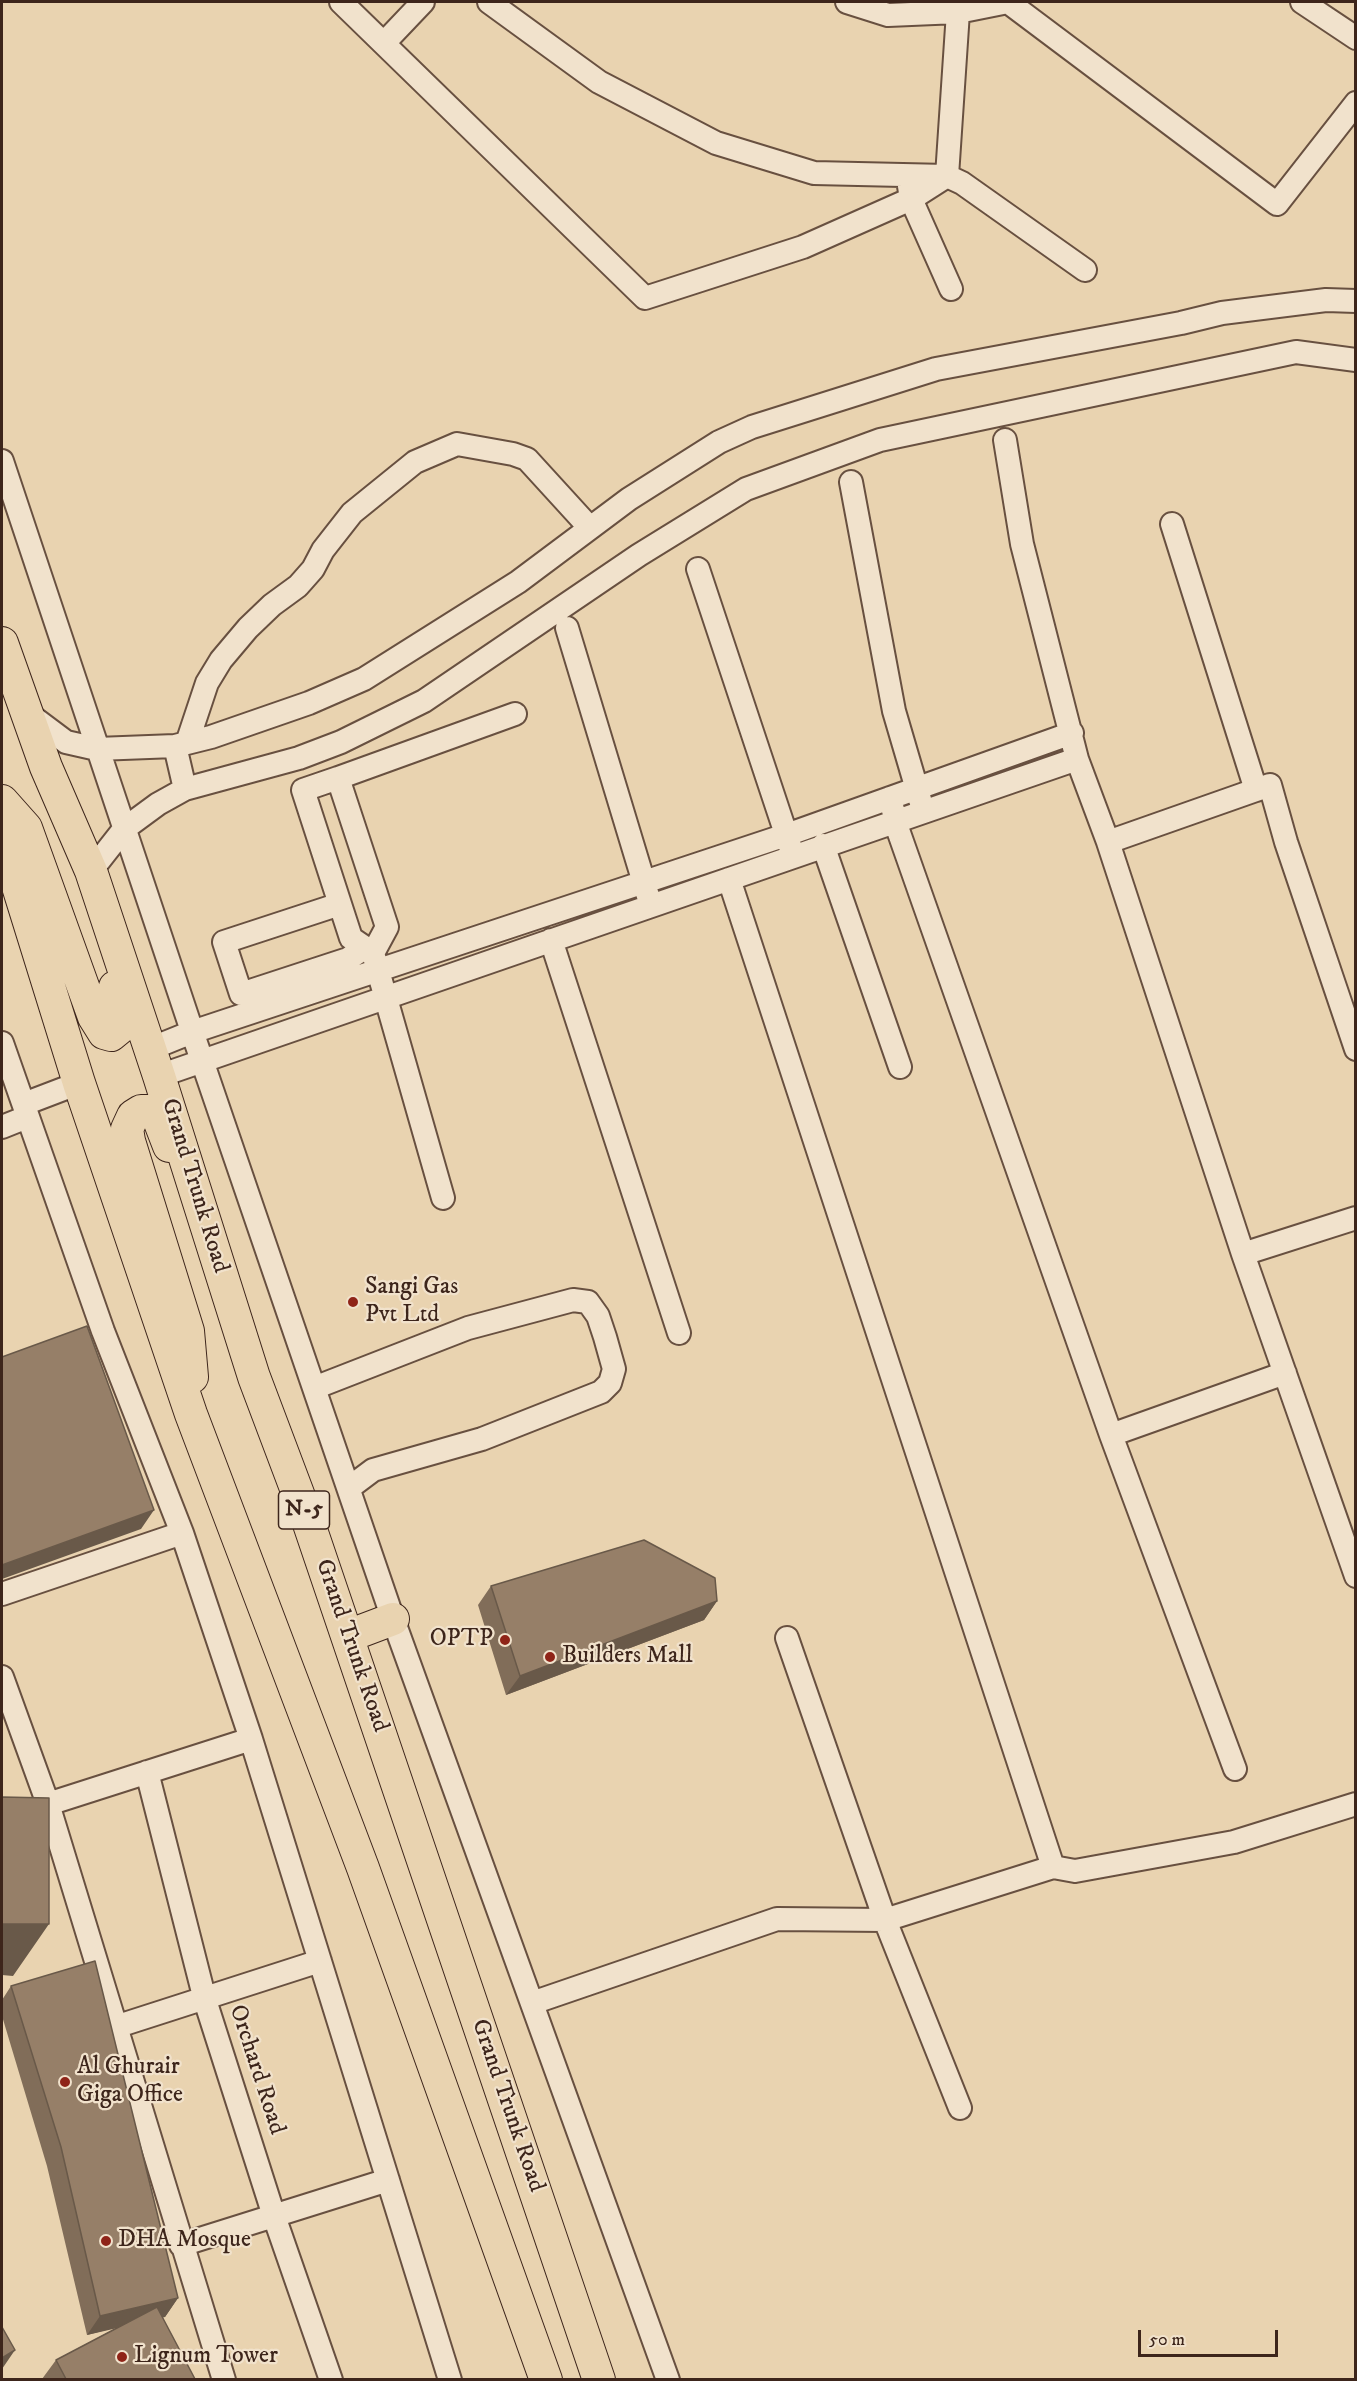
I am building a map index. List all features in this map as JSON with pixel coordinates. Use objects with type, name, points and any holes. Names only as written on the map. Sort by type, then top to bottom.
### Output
[{"type":"highway","name":"Grand Trunk Road","points":[[2,643],[24,711],[91,872],[155,1062],[254,1377],[348,1636],[598,2379]]},
{"type":"highway","points":[[2,801],[26,828],[98,1027],[104,1034],[111,1035],[117,1032],[124,1018],[122,1008],[68,849],[46,767]]},
{"type":"highway","points":[[2,835],[79,1083],[191,1414],[363,1868],[546,2379]]},
{"type":"highway","points":[[191,1414],[193,1382],[188,1331],[127,1129],[133,1116],[141,1111],[150,1111],[159,1120],[218,1309],[254,1377]]},
{"type":"highway","points":[[348,1636],[393,1620]]},
{"type":"street","points":[[341,2],[645,298],[803,247],[911,199],[947,176]]},
{"type":"street","points":[[384,44],[423,2]]},
{"type":"street","points":[[489,2],[599,82],[716,143],[814,173],[947,176],[962,183],[1084,270]]},
{"type":"street","points":[[847,2],[888,15],[958,12],[1008,2],[1276,204],[1356,103]]},
{"type":"street","points":[[1302,2],[1356,38]]},
{"type":"street","points":[[947,176],[958,12]]},
{"type":"street","points":[[906,176],[911,199],[951,289]]},
{"type":"street","points":[[24,711],[66,741],[97,749],[181,745],[269,718],[364,680],[518,582],[629,499],[719,442],[814,406],[924,372],[1181,323],[1222,313],[1326,300],[1356,302]]},
{"type":"street","points":[[91,872],[124,829],[141,814],[185,789],[299,758],[342,742],[424,701],[710,509],[746,489],[880,440],[1296,352],[1356,360]]},
{"type":"street","points":[[1005,440],[1022,544],[1077,759],[1108,842],[1244,1254],[1356,1576]]},
{"type":"street","points":[[185,789],[181,745],[207,682],[221,660],[248,628],[272,605],[298,586],[313,569],[323,550],[352,513],[415,462],[457,444],[513,454],[527,459],[590,528]]},
{"type":"street","points":[[2,461],[192,1032],[393,1620],[668,2379]]},
{"type":"street","points":[[851,482],[894,711],[918,788],[922,810]]},
{"type":"street","points":[[1172,524],[1256,790]]},
{"type":"street","points":[[698,569],[787,834],[792,856]]},
{"type":"street","points":[[567,628],[651,906]]},
{"type":"street","points":[[443,1198],[387,998],[372,957],[351,938],[303,790],[515,714]]},
{"type":"street","points":[[155,1062],[202,1061],[729,879],[823,845],[892,809],[918,788],[1072,733]]},
{"type":"street","points":[[155,1062],[192,1032],[372,957],[644,882],[787,834],[892,809],[922,810],[1077,759]]},
{"type":"street","points":[[338,778],[387,927],[372,957]]},
{"type":"street","points":[[1108,842],[1270,784],[1356,1049]]},
{"type":"street","points":[[892,809],[1111,1435],[1235,1769]]},
{"type":"street","points":[[823,845],[900,1068]]},
{"type":"street","points":[[729,879],[1053,1867]]},
{"type":"street","points":[[340,904],[224,942],[241,994],[348,959],[372,957]]},
{"type":"street","points":[[551,940],[679,1333]]},
{"type":"street","points":[[2,1043],[103,1331],[182,1533],[251,1738],[450,2379]]},
{"type":"street","points":[[2,1126],[26,1110],[79,1083]]},
{"type":"street","points":[[1244,1254],[1356,1218]]},
{"type":"street","points":[[314,1388],[468,1329],[573,1300],[588,1302],[598,1316],[614,1369],[610,1383],[601,1392],[482,1438],[373,1470],[349,1488]]},
{"type":"street","points":[[81,1338],[103,1331]]},
{"type":"street","points":[[1111,1435],[1285,1373]]},
{"type":"street","points":[[2,1594],[182,1533]]},
{"type":"street","points":[[787,1638],[885,1920],[960,2108]]},
{"type":"street","points":[[2,1677],[10,1724],[48,1804],[181,2245],[224,2379]]},
{"type":"street","points":[[48,1804],[251,1738]]},
{"type":"street","name":"Orchard Road","points":[[147,1772],[205,2000],[274,2216],[331,2379]]},
{"type":"street","points":[[532,2002],[777,1918],[885,1920],[1053,1867],[1075,1871],[1234,1842],[1356,1804]]},
{"type":"street","points":[[116,2027],[320,1961]]},
{"type":"street","points":[[181,2245],[388,2180]]},
{"type":"building","points":[[87,1326],[154,1510],[2,1565],[2,1357]]},
{"type":"building","name":"Builders Mall","points":[[644,1540],[715,1578],[717,1601],[520,1676],[491,1586]]},
{"type":"building","points":[[2,1797],[49,1798],[49,1924],[2,1924]]},
{"type":"building","points":[[95,1961],[178,2298],[100,2316],[61,2147],[11,1986]]},
{"type":"building","points":[[157,2307],[195,2379],[66,2379],[56,2360]]},
{"type":"building","points":[[2,2327],[15,2350],[2,2358]]},
{"type":"place","name":"Sangi Gas Pvt Ltd","points":[[353,1302]]},
{"type":"place","name":"OPTP","points":[[505,1640]]},
{"type":"place","name":"Builders Mall","points":[[550,1657]]},
{"type":"place","name":"Al Ghurair Giga Office","points":[[65,2082]]},
{"type":"place","name":"DHA Mosque","points":[[106,2241]]},
{"type":"place","name":"Lignum Tower","points":[[122,2357]]}]
